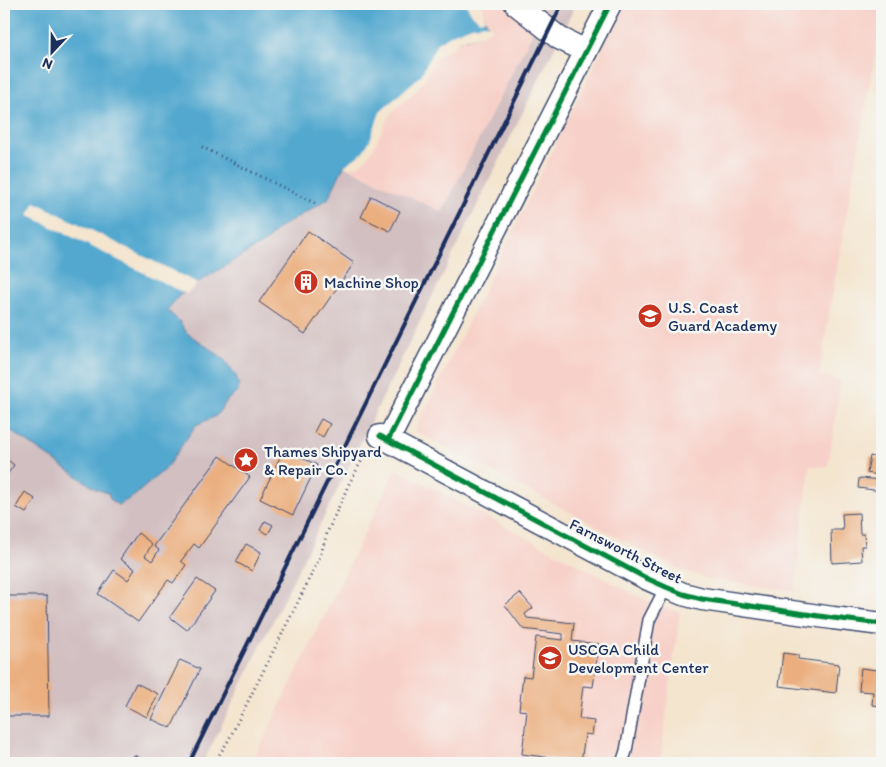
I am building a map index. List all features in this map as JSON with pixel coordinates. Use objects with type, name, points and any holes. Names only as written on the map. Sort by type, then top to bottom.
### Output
[{"type":"street","points":[[516,4],[559,38],[586,51]]},
{"type":"street","points":[[384,438],[610,4]]},
{"type":"street","name":"Farnsworth Street","points":[[384,438],[666,587],[692,597],[720,603],[882,624]]},
{"type":"lane","points":[[622,763],[626,751],[649,620],[666,587]]},
{"type":"path","points":[[202,147],[318,205]]},
{"type":"path","points":[[214,763],[228,741],[320,557],[327,533],[349,484],[362,460],[384,438]]},
{"type":"shaded area","points":[[478,4],[547,4],[442,212],[344,166],[380,129],[434,56],[482,13]]},
{"type":"shaded area","name":"Thames Shipyard & Repair Co.","points":[[547,4],[576,4],[203,763],[4,763],[4,426],[96,489],[108,493],[111,500],[196,425],[216,416],[228,399],[195,340],[167,310],[179,296],[268,240],[277,229],[327,199],[344,166],[442,212]]},
{"type":"shaded area","name":"U.S. Coast Guard Academy","points":[[624,4],[882,4],[882,17],[819,376],[841,380],[828,467],[810,466],[794,591],[710,579],[676,568],[415,431]]},
{"type":"shaded area","points":[[396,469],[657,606],[680,612],[660,763],[252,763]]},
{"type":"water","points":[[4,4],[478,4],[489,27],[478,35],[461,40],[434,56],[427,71],[387,115],[356,164],[344,166],[328,199],[277,229],[268,240],[197,283],[179,296],[167,310],[180,322],[187,333],[223,358],[236,376],[239,386],[238,392],[228,399],[216,416],[196,425],[166,468],[134,496],[118,505],[111,500],[108,493],[96,489],[4,426]]},
{"type":"pier","points":[[466,4],[481,4],[485,19],[480,21],[471,13]]},
{"type":"pier","points":[[491,25],[491,29],[484,34],[461,40],[436,58],[418,89],[389,116],[366,159],[357,166],[348,168],[344,166],[362,153],[370,140],[380,112],[421,75],[437,43],[454,33],[472,26]]},
{"type":"pier","points":[[35,202],[197,283],[186,294],[28,215]]},
{"type":"building","points":[[371,196],[400,211],[390,231],[361,217]]},
{"type":"building","name":"Machine Shop","points":[[308,231],[354,263],[305,334],[259,302]]},
{"type":"building","points":[[321,419],[330,424],[323,437],[314,432]]},
{"type":"building","points":[[284,449],[317,465],[293,515],[260,499]]},
{"type":"building","points":[[220,456],[250,477],[199,548],[194,544],[181,561],[186,565],[173,583],[168,580],[138,622],[98,594],[114,570],[128,580],[135,569],[120,559],[138,533],[152,544],[145,556],[152,561],[159,550],[154,546]]},
{"type":"building","points":[[870,456],[882,459],[882,476],[867,473]]},
{"type":"building","points":[[8,460],[14,465],[4,479],[4,466]]},
{"type":"building","points":[[859,478],[882,480],[882,491],[858,488]]},
{"type":"building","points":[[25,492],[35,499],[26,513],[16,507]]},
{"type":"building","points":[[859,513],[860,534],[864,534],[865,546],[861,546],[862,561],[832,563],[831,530],[843,530],[842,514]]},
{"type":"building","points":[[265,521],[273,525],[268,534],[260,530]]},
{"type":"building","points":[[246,544],[261,552],[252,571],[236,562]]},
{"type":"building","points":[[197,579],[215,591],[187,630],[170,617]]},
{"type":"building","points":[[520,593],[533,608],[525,614],[527,618],[574,623],[572,641],[599,644],[593,687],[583,686],[579,719],[594,721],[592,735],[585,734],[581,762],[522,754],[527,711],[519,710],[523,676],[531,677],[536,637],[563,640],[563,634],[523,629],[505,605]]},
{"type":"building","points":[[4,596],[47,596],[49,716],[4,716]]},
{"type":"building","points":[[783,653],[798,655],[798,659],[839,664],[836,693],[779,686]]},
{"type":"building","points":[[180,660],[200,669],[171,728],[151,719]]},
{"type":"building","points":[[881,667],[882,706],[872,705],[873,692],[859,691],[861,668],[878,670]]},
{"type":"building","points":[[136,683],[158,694],[147,717],[125,706]]},
{"type":"building","points":[[134,755],[150,763],[130,763]]},
{"type":"railway","points":[[189,763],[562,4]]},
{"type":"cycle path","points":[[388,440],[610,4]]},
{"type":"cycle path","points":[[380,436],[646,578],[683,594],[702,599],[882,624]]},
{"type":"place","name":"Machine Shop","points":[[306,282]]},
{"type":"place","name":"U.S. Coast Guard Academy","points":[[650,316]]},
{"type":"place","name":"Thames Shipyard & Repair Co.","points":[[246,460]]},
{"type":"place","name":"USCGA Child Development Center","points":[[550,658]]}]
